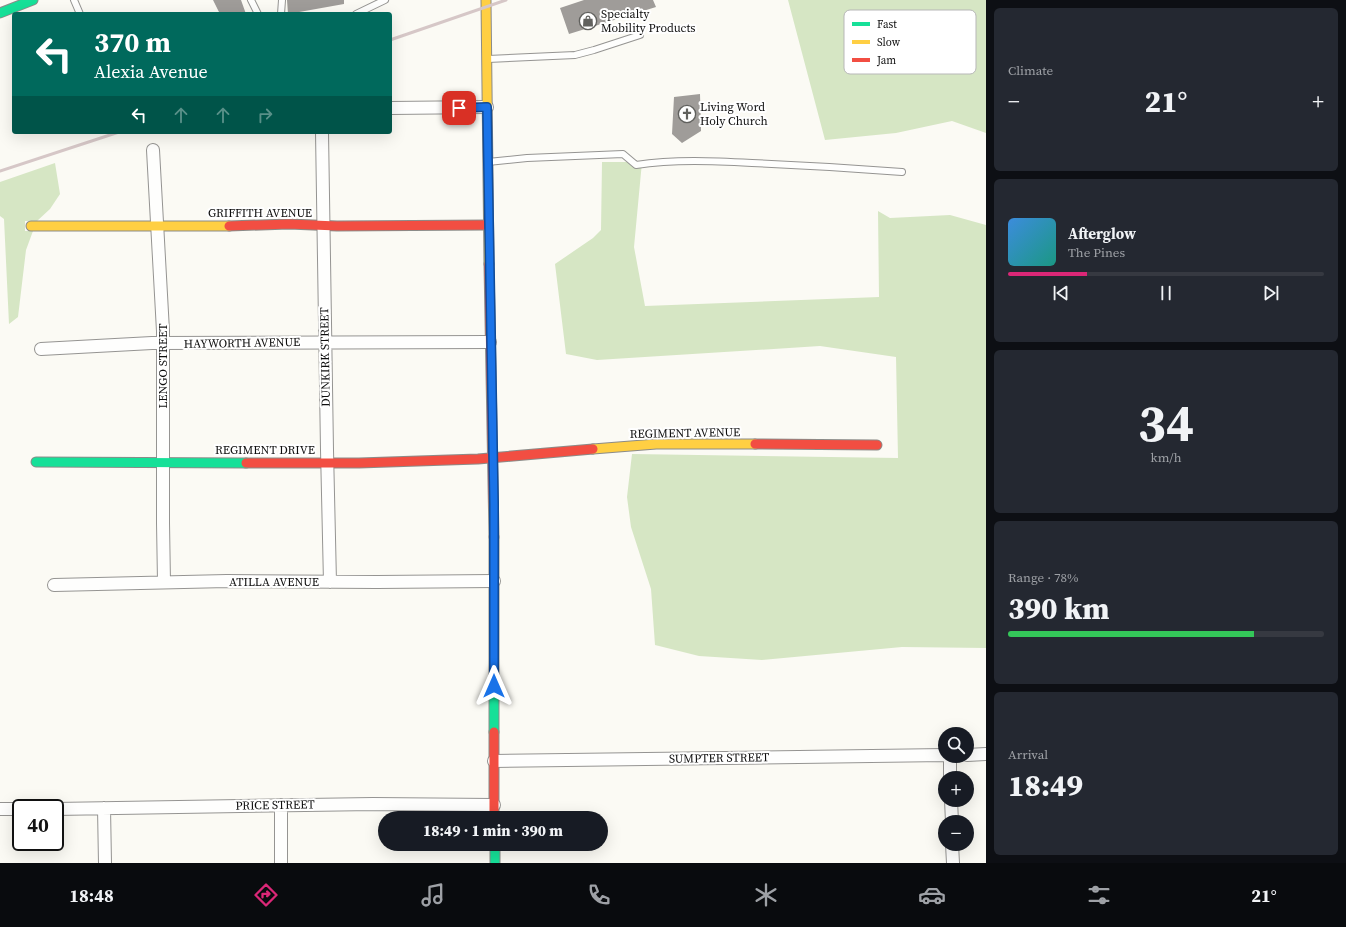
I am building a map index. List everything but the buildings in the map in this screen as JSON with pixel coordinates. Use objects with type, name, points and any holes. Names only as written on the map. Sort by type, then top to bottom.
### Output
[{"type":"main road","points":[[486,0],[488,225],[493,457],[494,811]]},
{"type":"main road","points":[[0,13],[30,4]]},
{"type":"main road","name":"GRIFFITH AVENUE","points":[[31,226],[219,226],[289,224],[337,226],[488,225]]},
{"type":"main road","name":"REGIMENT AVENUE","points":[[493,457],[656,444],[877,445]]},
{"type":"main road","name":"REGIMENT DRIVE","points":[[36,462],[359,463],[478,459],[493,457]]},
{"type":"main road","points":[[495,851],[495,863]]},
{"type":"street","points":[[392,108],[487,107]]},
{"type":"street","name":"DUNKIRK STREET","points":[[322,134],[330,582]]},
{"type":"street","name":"LENGO STREET","points":[[153,150],[163,331],[164,582]]},
{"type":"street","name":"HAYWORTH AVENUE","points":[[42,350],[152,343],[490,342]]},
{"type":"street","name":"ATILLA AVENUE","points":[[54,585],[164,582],[494,581]]},
{"type":"street","points":[[974,755],[986,754]]},
{"type":"street","name":"SUMPTER STREET","points":[[494,761],[938,755]]},
{"type":"street","points":[[281,805],[281,863]]},
{"type":"street","name":"PRICE STREET","points":[[64,808],[281,805],[494,805]]},
{"type":"street","points":[[104,808],[105,863]]},
{"type":"street","points":[[0,809],[12,809]]},
{"type":"street","points":[[952,851],[953,863]]},
{"type":"lane","points":[[74,0],[79,12]]},
{"type":"lane","points":[[251,0],[257,12]]},
{"type":"lane","points":[[281,12],[282,0]]},
{"type":"lane","points":[[360,12],[385,0]]},
{"type":"lane","points":[[486,59],[575,55],[640,35]]},
{"type":"lane","points":[[488,162],[527,158],[623,154],[636,165],[656,162],[715,161],[902,172]]},
{"type":"green space","points":[[788,0],[986,0],[986,133],[952,121],[896,133],[825,140]]},
{"type":"green space","points":[[602,162],[642,162],[634,247],[645,306],[879,297],[878,211],[890,218],[950,215],[986,225],[986,648],[902,647],[762,660],[699,656],[655,645],[651,589],[631,527],[627,497],[632,454],[898,458],[896,357],[820,346],[597,360],[566,354],[555,264],[593,238],[601,230]]},
{"type":"green space","points":[[55,163],[60,194],[50,209],[37,221],[25,221],[25,231],[33,231],[26,250],[18,317],[9,324],[4,219],[0,216],[0,182]]},
{"type":"railway","points":[[392,39],[506,0]]},
{"type":"railway","points":[[0,171],[113,134]]},
{"type":"traffic: fast","points":[[0,13],[33,0]]},
{"type":"traffic: fast","points":[[36,462],[246,463]]},
{"type":"traffic: fast","points":[[494,537],[494,732]]},
{"type":"traffic: fast","points":[[495,851],[495,863]]},
{"type":"traffic: slow","points":[[486,0],[489,264]]},
{"type":"traffic: slow","points":[[31,226],[229,226]]},
{"type":"traffic: slow","points":[[593,449],[656,444],[755,444]]},
{"type":"traffic: jam","points":[[229,226],[289,224],[337,226],[488,225]]},
{"type":"traffic: jam","points":[[489,264],[494,537]]},
{"type":"traffic: jam","points":[[755,444],[877,445]]},
{"type":"traffic: jam","points":[[246,463],[359,463],[478,459],[593,449]]},
{"type":"traffic: jam","points":[[494,732],[494,811]]},
{"type":"place","name":"Specialty Mobility Products","points":[[588,21]]},
{"type":"place","name":"Living Word Holy Church","points":[[687,114]]},
{"type":"route","points":[[459,108],[487,107],[494,504],[494,686]]}]
